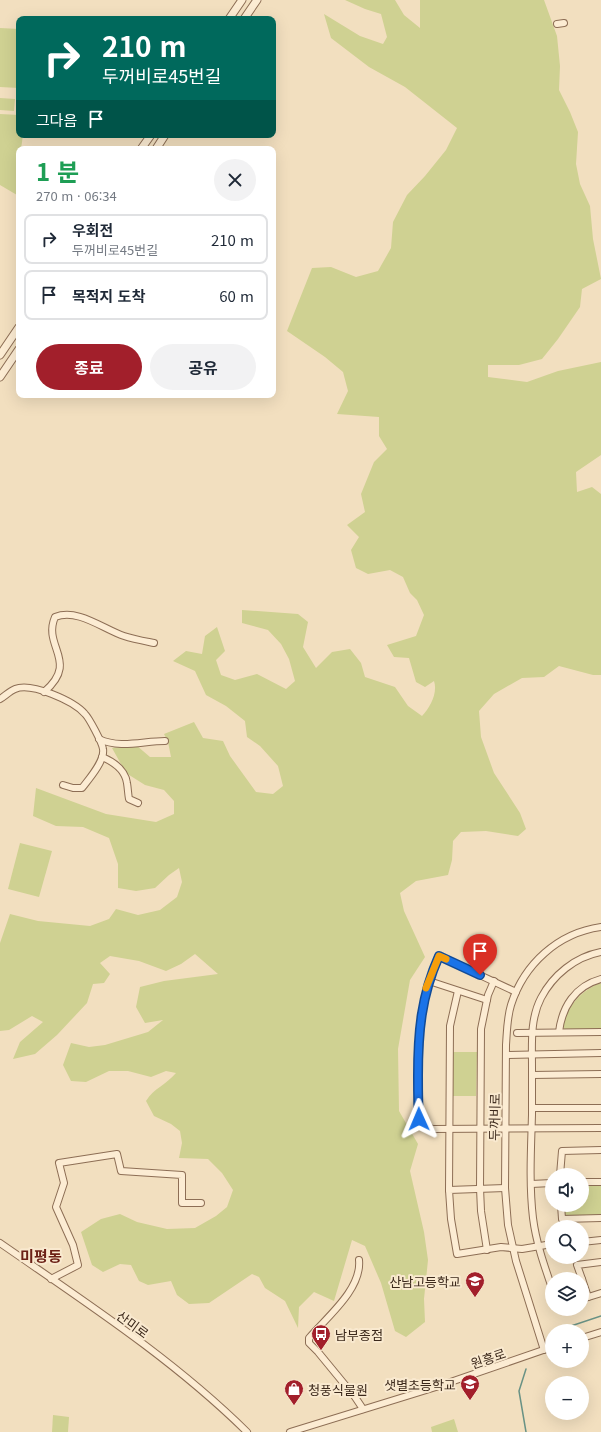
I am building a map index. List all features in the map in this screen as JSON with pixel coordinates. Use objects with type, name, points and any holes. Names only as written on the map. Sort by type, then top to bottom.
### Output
[{"type":"street","points":[[231,16],[242,0]]},
{"type":"street","points":[[246,16],[257,0]]},
{"type":"street","points":[[557,24],[564,23]]},
{"type":"street","points":[[0,355],[16,331]]},
{"type":"street","points":[[0,377],[16,353]]},
{"type":"street","points":[[44,692],[52,685],[61,668],[53,632],[53,622],[55,618],[59,616],[76,616],[88,619],[122,635],[154,643]]},
{"type":"street","points":[[0,699],[15,688],[24,688],[63,698],[86,714],[103,749],[102,757],[97,768],[82,788],[73,788],[63,784]]},
{"type":"street","points":[[99,739],[107,743],[117,744],[165,741]]},
{"type":"street","points":[[102,757],[113,762],[119,767],[127,782],[129,799],[138,803]]},
{"type":"street","name":"두꺼비로","points":[[544,1350],[512,1248],[508,1226],[505,1188],[505,1129],[508,1021],[516,992],[525,974],[542,954],[560,941],[578,932],[601,927]]},
{"type":"street","points":[[547,1272],[533,1219],[531,1184],[532,1054],[534,1019],[539,1004],[554,979],[572,963],[601,952]]},
{"type":"street","points":[[516,992],[439,956],[429,981],[422,1009],[419,1030],[419,1119],[421,1124],[425,1128],[433,1129],[601,1128]]},
{"type":"street","points":[[558,1032],[562,1014],[567,1004],[589,983],[601,979]]},
{"type":"street","points":[[429,981],[487,1000]]},
{"type":"street","points":[[487,1250],[481,1211],[480,1188],[481,1029],[487,1000],[494,981]]},
{"type":"street","points":[[458,991],[450,1026],[450,1190],[451,1219],[457,1254],[501,1248],[522,1249],[545,1245]]},
{"type":"street","points":[[517,1033],[601,1032]]},
{"type":"street","points":[[506,1055],[601,1053]]},
{"type":"street","points":[[532,1075],[601,1074]]},
{"type":"street","points":[[532,1108],[601,1108]]},
{"type":"street","points":[[561,1168],[562,1150],[601,1150]]},
{"type":"street","points":[[51,1279],[78,1265],[73,1246],[56,1207],[64,1183],[59,1163],[116,1154],[121,1171],[182,1175],[182,1203],[201,1203]]},
{"type":"street","points":[[589,1182],[601,1182]]},
{"type":"street","points":[[531,1184],[545,1183]]},
{"type":"street","points":[[450,1190],[505,1188]]},
{"type":"street","points":[[562,1212],[562,1219],[601,1218]]},
{"type":"street","points":[[589,1241],[601,1240]]},
{"type":"street","name":"산미로","points":[[0,1243],[113,1322],[186,1378],[247,1432]]},
{"type":"street","points":[[359,1260],[360,1269],[351,1291],[308,1341],[355,1397],[363,1409]]},
{"type":"street","points":[[580,1272],[577,1265],[601,1262]]},
{"type":"street","points":[[589,1297],[601,1293]]},
{"type":"street","points":[[589,1336],[601,1332]]},
{"type":"street","name":"원흥로","points":[[290,1432],[436,1387],[544,1350]]},
{"type":"street","points":[[296,1432],[304,1427]]},
{"type":"green space","points":[[345,0],[395,0],[404,15],[420,28],[420,0],[544,0],[557,36],[560,66],[559,90],[578,132],[576,164],[580,184],[590,206],[593,239],[601,279],[582,289],[580,307],[542,359],[519,365],[488,365],[488,377],[527,382],[558,371],[601,362],[601,455],[576,472],[577,492],[592,487],[601,494],[601,675],[593,675],[559,666],[544,677],[522,678],[494,694],[479,711],[481,737],[494,773],[520,813],[526,829],[518,836],[486,831],[461,832],[453,841],[452,860],[448,875],[416,881],[400,893],[404,911],[425,957],[410,980],[398,1049],[399,1111],[418,1144],[410,1171],[424,1232],[428,1260],[424,1299],[425,1322],[406,1337],[395,1331],[381,1283],[365,1246],[352,1240],[334,1301],[314,1292],[299,1307],[298,1328],[285,1301],[265,1288],[259,1277],[252,1274],[209,1303],[189,1304],[177,1295],[171,1281],[148,1285],[139,1281],[131,1265],[120,1264],[103,1272],[92,1265],[81,1232],[101,1219],[120,1214],[137,1222],[167,1229],[195,1228],[216,1216],[227,1207],[233,1190],[222,1173],[208,1159],[179,1158],[182,1143],[180,1131],[171,1124],[154,1116],[146,1101],[176,1073],[166,1071],[151,1077],[128,1071],[109,1071],[86,1082],[71,1081],[63,1065],[71,1043],[89,1047],[105,1045],[148,1032],[163,1020],[145,1023],[136,1007],[140,987],[164,981],[218,974],[195,954],[181,964],[166,971],[139,961],[110,956],[100,963],[110,974],[104,983],[93,984],[87,1003],[57,1035],[35,1054],[13,1059],[20,1042],[43,1022],[32,1016],[9,1030],[0,1031],[0,943],[10,914],[38,921],[90,926],[109,919],[116,909],[138,915],[160,910],[177,897],[182,882],[179,868],[155,888],[136,891],[118,888],[118,864],[109,838],[83,827],[56,826],[33,816],[36,788],[106,814],[156,822],[174,814],[174,801],[164,790],[145,785],[126,773],[112,748],[136,745],[150,757],[171,757],[168,742],[164,734],[194,722],[203,738],[223,741],[230,756],[256,792],[273,794],[283,786],[278,766],[260,746],[247,737],[245,721],[226,706],[206,695],[195,671],[173,661],[186,651],[202,654],[205,636],[217,627],[225,651],[216,660],[221,675],[235,680],[257,674],[286,689],[295,681],[289,659],[281,644],[268,630],[242,623],[242,610],[298,614],[308,622],[303,647],[316,668],[332,652],[350,649],[361,663],[365,677],[395,687],[408,706],[422,716],[428,709],[434,695],[434,681],[425,687],[416,682],[409,658],[394,657],[387,645],[416,636],[424,615],[417,600],[410,593],[403,577],[390,570],[368,574],[356,568],[351,550],[359,537],[347,525],[365,512],[361,494],[374,462],[387,449],[379,436],[379,417],[337,414],[348,391],[343,372],[325,357],[287,331],[312,268],[331,267],[356,277],[378,271],[391,248],[393,222],[407,195],[446,150],[457,128],[405,87],[369,67],[331,38],[324,14],[360,36],[383,44],[387,37],[381,14]]},
{"type":"green space","points":[[0,28],[16,29],[16,88],[0,87]]},
{"type":"green space","points":[[0,98],[15,99],[14,111],[0,110]]},
{"type":"green space","points":[[0,114],[16,115],[16,138],[23,138],[21,146],[16,146],[16,194],[0,185]]},
{"type":"green space","points":[[20,843],[52,851],[39,897],[8,889]]},
{"type":"green space","points":[[600,983],[601,1028],[599,1030],[565,1030],[563,1021],[572,1005],[584,992]]},
{"type":"green space","points":[[452,1052],[477,1052],[476,1096],[452,1096]]},
{"type":"green space","points":[[589,1185],[601,1186],[601,1215],[569,1217],[563,1212],[589,1212]]},
{"type":"green space","points":[[53,1415],[69,1417],[68,1432],[52,1432]]},
{"type":"green space","points":[[454,1419],[458,1432],[432,1432],[431,1427]]},
{"type":"waterway","points":[[577,1324],[601,1316]]},
{"type":"waterway","points":[[526,1369],[519,1391],[526,1432]]},
{"type":"slow traffic","points":[[426,988],[439,956],[446,959]]},
{"type":"place","name":"산남고등학교","points":[[475,1298]]},
{"type":"place","name":"남부종점","points":[[321,1351]]},
{"type":"place","name":"샛별초등학교","points":[[470,1401]]},
{"type":"place","name":"청풍식물원","points":[[294,1406]]},
{"type":"district","name":"미평동","points":[[41,1255]]},
{"type":"route","points":[[419,1119],[419,1030],[422,1009],[433,968],[439,956],[480,975]]}]
